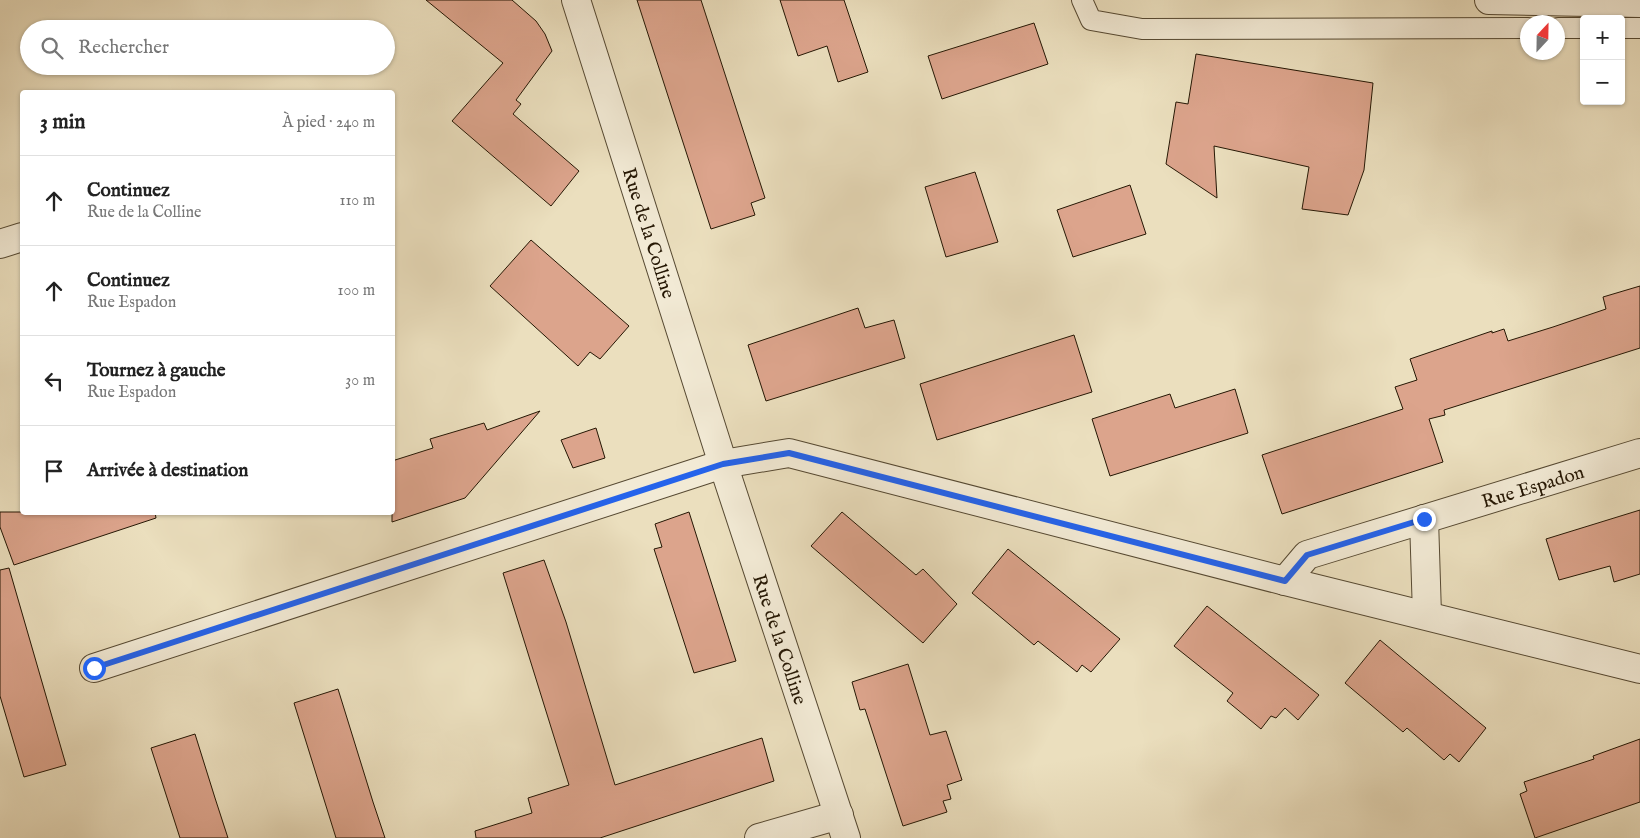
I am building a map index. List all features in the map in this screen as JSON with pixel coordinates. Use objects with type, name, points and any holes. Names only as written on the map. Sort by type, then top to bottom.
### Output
[{"type":"street","name":"Rue de la Colline","points":[[576,0],[723,464],[842,826],[759,838]]},
{"type":"street","points":[[1488,0],[1640,2]]},
{"type":"street","points":[[0,244],[20,238]]},
{"type":"street","points":[[94,668],[723,464],[789,453],[1285,581],[1640,668]]},
{"type":"street","name":"Rue Espadon","points":[[1285,581],[1307,555],[1640,453]]},
{"type":"street","points":[[1424,519],[1427,615]]},
{"type":"lane","points":[[1082,0],[1091,20],[1142,29],[1520,28]]},
{"type":"lane","points":[[1565,28],[1580,28]]},
{"type":"lane","points":[[1625,28],[1640,28]]},
{"type":"building","points":[[426,0],[512,0],[536,21],[545,34],[552,51],[516,100],[521,104],[513,114],[579,171],[551,206],[452,121],[503,63]]},
{"type":"building","points":[[637,0],[701,0],[765,198],[751,203],[755,215],[711,229]]},
{"type":"building","points":[[780,0],[844,0],[868,72],[838,82],[827,46],[798,56]]},
{"type":"building","points":[[1034,23],[1048,64],[942,99],[928,56]]},
{"type":"building","points":[[1196,54],[1373,83],[1364,170],[1348,215],[1302,209],[1309,167],[1214,146],[1217,198],[1166,164],[1176,102],[1188,104]]},
{"type":"building","points":[[975,172],[998,242],[946,257],[925,187]]},
{"type":"building","points":[[1130,185],[1146,234],[1073,257],[1057,210]]},
{"type":"building","points":[[531,240],[629,326],[600,359],[590,352],[578,366],[490,286]]},
{"type":"building","points":[[1640,286],[1640,348],[1444,410],[1445,415],[1429,419],[1443,462],[1282,514],[1262,455],[1403,409],[1395,387],[1417,380],[1410,359],[1492,331],[1492,333],[1504,329],[1508,341],[1553,327],[1606,309],[1603,297]]},
{"type":"building","points":[[858,308],[865,328],[894,320],[905,358],[766,401],[748,345]]},
{"type":"building","points":[[1074,335],[1092,392],[937,440],[920,384]]},
{"type":"building","points":[[1235,389],[1248,433],[1110,476],[1092,419],[1170,394],[1175,408]]},
{"type":"building","points":[[540,411],[465,498],[392,522],[392,515],[395,515],[395,460],[433,448],[430,439],[484,423],[487,430]]},
{"type":"building","points":[[596,428],[605,458],[573,468],[561,440]]},
{"type":"building","points":[[1640,510],[1640,574],[1614,582],[1610,566],[1559,580],[1546,539]]},
{"type":"building","points":[[0,512],[20,512],[20,515],[156,515],[156,518],[14,565],[0,527]]},
{"type":"building","points":[[689,512],[736,661],[694,673],[654,549],[662,547],[655,524]]},
{"type":"building","points":[[842,512],[916,575],[923,569],[957,604],[923,643],[811,546]]},
{"type":"building","points":[[1008,549],[1120,639],[1091,672],[1082,665],[1077,672],[1038,641],[1034,645],[972,593]]},
{"type":"building","points":[[544,560],[566,622],[615,785],[762,738],[774,781],[600,838],[476,838],[475,831],[532,813],[528,798],[569,785],[503,573]]},
{"type":"building","points":[[9,568],[66,765],[24,777],[0,696],[0,570]]},
{"type":"building","points":[[1207,606],[1319,695],[1298,720],[1285,708],[1276,718],[1271,716],[1261,729],[1227,701],[1233,693],[1174,646]]},
{"type":"building","points":[[1380,640],[1486,728],[1459,762],[1450,754],[1444,760],[1407,728],[1403,732],[1345,683]]},
{"type":"building","points":[[908,664],[930,735],[946,731],[962,780],[947,785],[951,799],[943,801],[947,812],[903,826],[865,709],[860,710],[852,682]]},
{"type":"building","points":[[338,689],[385,838],[336,838],[294,703]]},
{"type":"building","points":[[195,734],[228,838],[180,838],[151,748]]},
{"type":"building","points":[[1640,739],[1640,802],[1535,838],[1520,794],[1527,791],[1524,782],[1594,759],[1593,756]]},
{"type":"route","points":[[94,668],[723,464],[789,453],[1285,581],[1307,555],[1424,519]]}]
